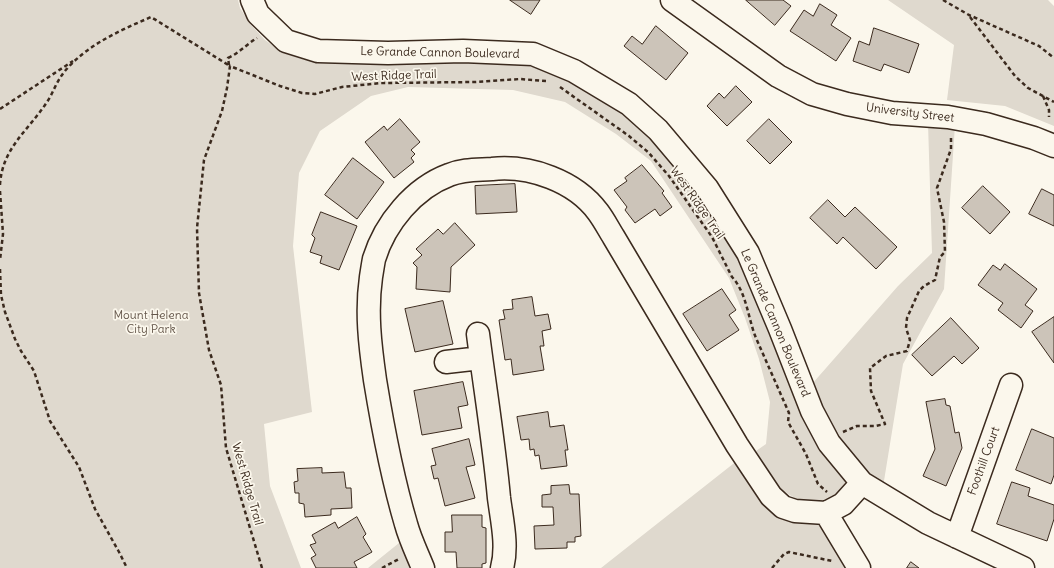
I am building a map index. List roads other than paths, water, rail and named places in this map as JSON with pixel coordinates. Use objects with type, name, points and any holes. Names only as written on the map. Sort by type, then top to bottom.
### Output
[{"type":"street","name":"Le Grande Cannon Boulevard","points":[[252,0],[258,14],[286,41],[318,51],[463,51],[533,54],[574,71],[629,104],[658,130],[707,188],[748,253],[812,411],[829,444],[862,483],[928,523],[1024,568]]},
{"type":"street","name":"University Street","points":[[672,0],[778,76],[812,94],[848,104],[892,113],[948,117],[986,124],[1034,138],[1054,146]]},
{"type":"street","points":[[423,568],[406,525],[391,467],[380,414],[370,346],[369,303],[371,281],[374,259],[383,238],[403,208],[430,184],[449,175],[466,170],[518,168],[537,172],[571,188],[598,212],[737,445],[771,496],[784,507],[795,511],[831,510],[843,504],[862,483]]},
{"type":"street","points":[[478,334],[485,395],[493,436],[501,510],[505,555],[502,568]]},
{"type":"street","points":[[446,362],[481,358]]},
{"type":"street","name":"Foothill Court","points":[[957,537],[1011,385]]},
{"type":"street","points":[[831,510],[857,564]]},
{"type":"park label","name":"Mount Helena City Park","points":[[151,323]]}]
